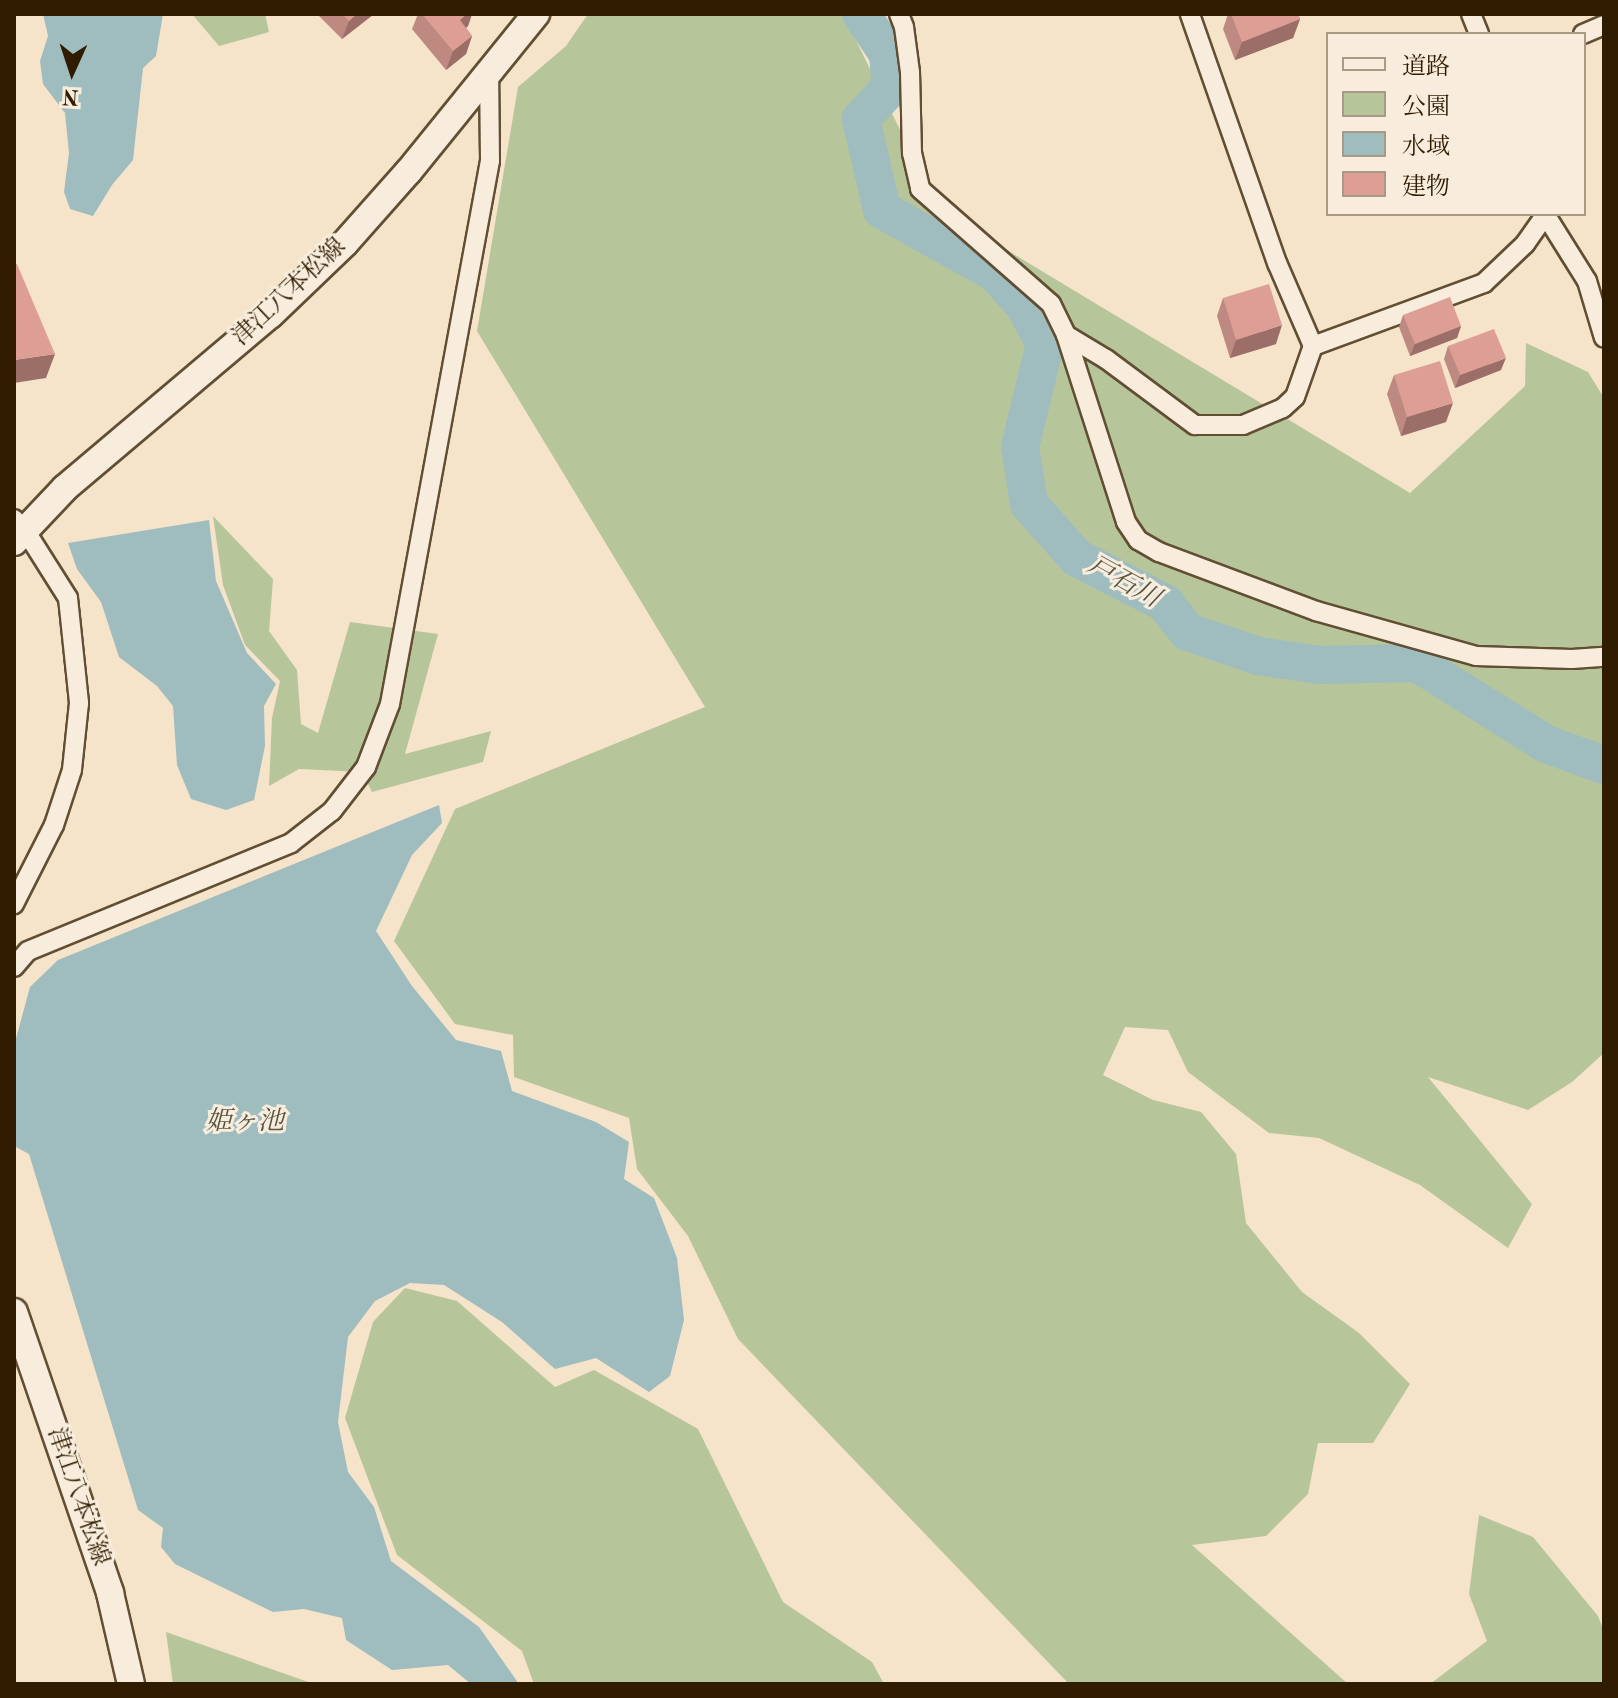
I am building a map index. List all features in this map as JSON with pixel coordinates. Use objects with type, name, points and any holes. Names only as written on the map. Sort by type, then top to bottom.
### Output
[{"type":"main road","name":"津江八本松線","points":[[18,530],[270,315],[345,243],[409,171],[536,14]]},
{"type":"main road","name":"津江八本松線","points":[[14,1312],[110,1593],[131,1684]]},
{"type":"street","points":[[899,14],[904,27],[910,72],[914,175],[920,189],[1051,304],[1066,335],[1126,522],[1138,540],[1316,611],[1476,656],[1604,657]]},
{"type":"street","points":[[1066,335],[1106,359],[1195,425],[1243,425],[1283,408],[1295,397],[1313,346],[1277,263],[1190,14]]},
{"type":"street","points":[[14,967],[28,951],[291,843],[332,811],[366,767],[390,704],[490,161],[489,70]]},
{"type":"street","points":[[1313,346],[1484,283],[1525,244],[1544,216]]},
{"type":"street","points":[[1546,216],[1587,281],[1604,338]]},
{"type":"street","points":[[14,904],[54,825],[72,770],[79,703],[68,598],[18,530]]},
{"type":"green space","points":[[192,14],[265,14],[269,32],[219,46]]},
{"type":"green space","points":[[588,14],[843,14],[939,209],[1410,493],[1525,386],[1526,343],[1588,372],[1604,398],[1604,1053],[1572,1082],[1528,1110],[1428,1077],[1532,1204],[1508,1248],[1420,1185],[1319,1138],[1269,1133],[1188,1072],[1168,1030],[1125,1027],[1103,1075],[1153,1100],[1201,1112],[1236,1154],[1246,1223],[1302,1292],[1359,1333],[1410,1384],[1373,1443],[1318,1443],[1308,1494],[1266,1536],[1192,1545],[1348,1684],[1069,1684],[738,1339],[688,1236],[637,1169],[629,1118],[514,1077],[513,1035],[455,1024],[394,941],[455,809],[705,707],[477,331],[518,87],[566,46]]},
{"type":"green space","points":[[213,516],[273,579],[269,631],[297,670],[301,724],[318,733],[350,622],[438,634],[405,754],[491,731],[483,762],[372,792],[362,772],[299,769],[269,786],[272,718],[280,681],[245,645],[223,585]]},
{"type":"green space","points":[[405,1288],[457,1301],[555,1387],[594,1370],[698,1429],[783,1602],[872,1662],[884,1684],[534,1684],[522,1651],[397,1555],[345,1418],[373,1322]]},
{"type":"green space","points":[[1479,1515],[1533,1537],[1598,1616],[1604,1632],[1604,1684],[1430,1684],[1487,1641],[1469,1594]]},
{"type":"green space","points":[[166,1632],[314,1684],[173,1684]]},
{"type":"water","points":[[43,14],[163,14],[156,56],[143,68],[133,160],[112,185],[93,216],[70,209],[64,192],[69,153],[65,113],[43,84],[40,61],[48,36]]},
{"type":"water","points":[[209,520],[216,581],[247,653],[276,684],[264,706],[265,746],[254,800],[226,810],[191,799],[177,765],[173,706],[157,686],[119,657],[101,602],[77,569],[68,543]]},
{"type":"water","name":"姫ヶ池","points":[[439,805],[442,823],[412,855],[376,931],[412,986],[456,1040],[501,1051],[512,1091],[596,1122],[629,1142],[624,1179],[654,1198],[677,1258],[684,1320],[670,1376],[649,1392],[596,1358],[555,1369],[502,1322],[444,1285],[410,1283],[375,1301],[348,1337],[338,1422],[348,1472],[374,1507],[391,1561],[479,1627],[519,1684],[471,1684],[448,1665],[392,1670],[346,1640],[342,1618],[304,1609],[273,1612],[175,1564],[161,1547],[163,1528],[138,1510],[29,1154],[14,1146],[14,1046],[30,987],[58,960]]},
{"type":"building","points":[[342,14],[357,14],[349,21]]},
{"type":"building","points":[[422,14],[467,14],[460,20],[472,36],[453,51]]},
{"type":"building","points":[[1231,14],[1298,14],[1300,19],[1242,42]]},
{"type":"building","points":[[17,264],[55,354],[14,360],[14,265]]},
{"type":"building","points":[[1269,284],[1282,325],[1236,340],[1223,298]]},
{"type":"building","points":[[1450,297],[1461,326],[1415,344],[1403,315]]},
{"type":"building","points":[[1494,329],[1506,358],[1460,375],[1448,346]]},
{"type":"building","points":[[1440,361],[1453,403],[1407,417],[1394,375]]},
{"type":"waterway","name":"戸石川","points":[[861,14],[888,54],[891,87],[861,119],[882,210],[995,273],[1024,305],[1045,344],[1020,447],[1029,504],[1077,558],[1165,603],[1188,632],[1258,656],[1320,665],[1417,663],[1546,744],[1604,765]]}]
